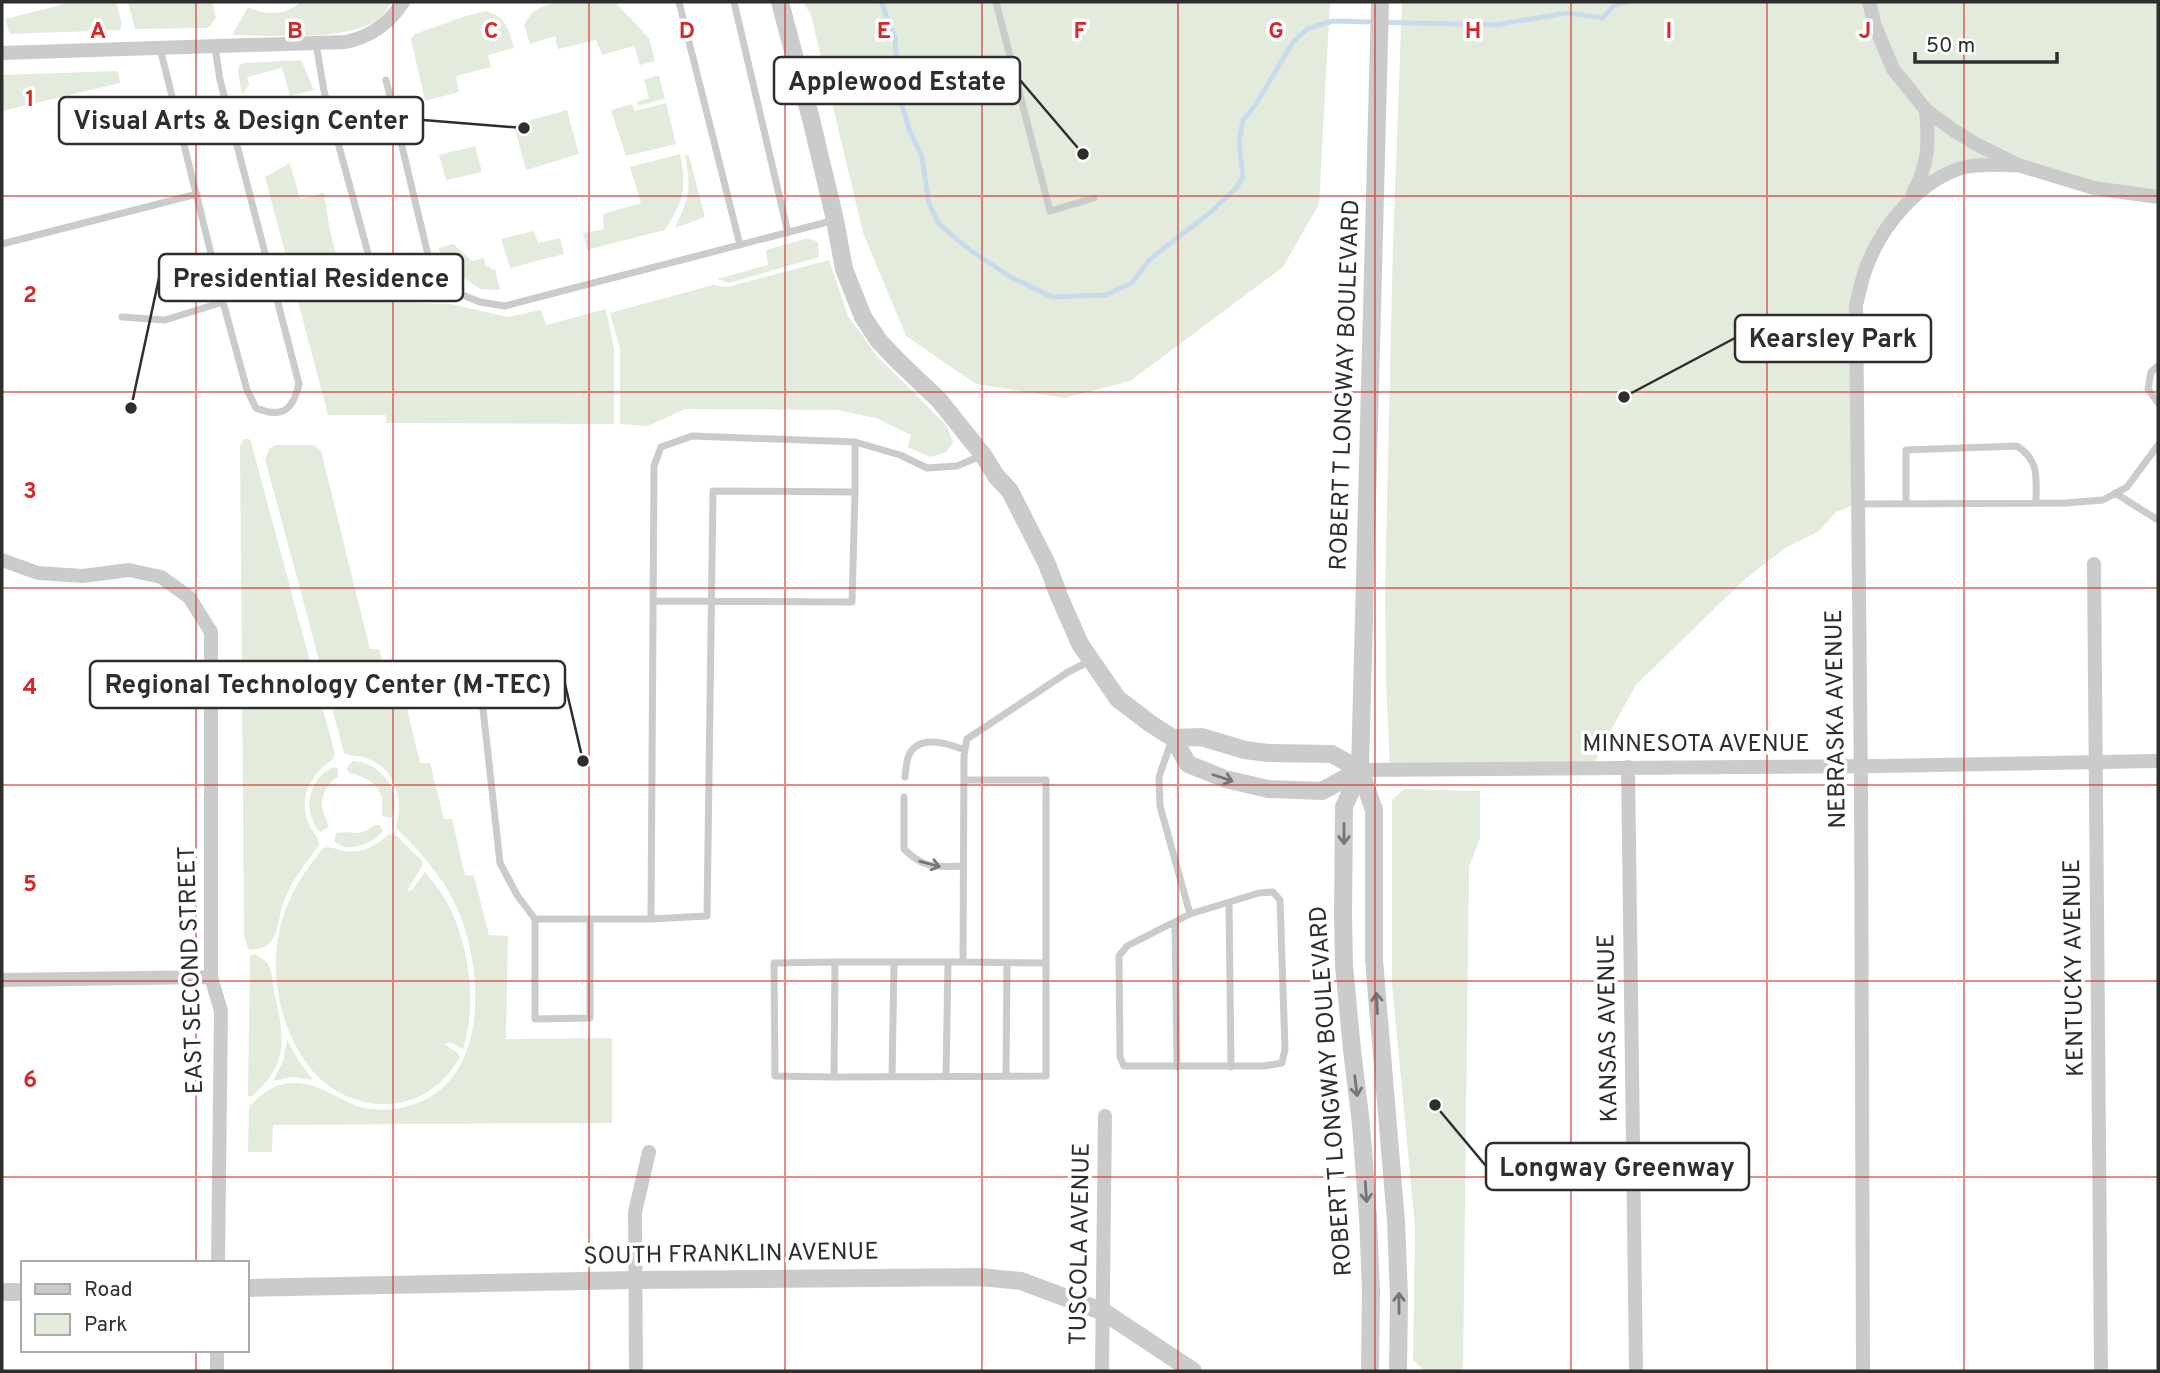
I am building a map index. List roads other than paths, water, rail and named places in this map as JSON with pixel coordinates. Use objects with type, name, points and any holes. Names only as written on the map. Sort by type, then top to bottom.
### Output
[{"type":"street","points":[[2,54],[345,43],[368,36],[387,23],[403,2]]},
{"type":"street","points":[[780,2],[835,220],[844,269],[863,317],[879,341],[939,400],[1010,491],[1047,564],[1070,624],[1091,661],[1118,699],[1173,738],[1188,764],[1225,779],[1268,789],[1322,791],[1360,770]]},
{"type":"street","points":[[1869,2],[1875,26],[1893,69],[1926,110],[1976,144],[2018,165],[2094,188],[2158,197]]},
{"type":"street","name":"ROBERT T LONGWAY BOULEVARD","points":[[1380,7],[1360,770],[1374,810],[1374,960],[1396,1220],[1398,1371]]},
{"type":"street","points":[[1908,203],[1922,176],[1929,144],[1926,110]]},
{"type":"street","name":"NEBRASKA AVENUE","points":[[1863,1371],[1856,305],[1868,263],[1886,230],[1908,203],[1935,180],[1966,167],[2018,165]]},
{"type":"street","name":"EAST SECOND STREET","points":[[2,560],[38,573],[83,576],[129,570],[161,577],[189,597],[211,632],[211,977],[221,1011],[218,1261]]},
{"type":"street","name":"KENTUCKY AVENUE","points":[[2094,564],[2101,1371]]},
{"type":"street","points":[[1173,738],[1201,737],[1245,750],[1268,753],[1332,754],[1360,770]]},
{"type":"street","name":"MINNESOTA AVENUE","points":[[1360,770],[2158,761]]},
{"type":"street","name":"KANSAS AVENUE","points":[[1629,767],[1636,1371]]},
{"type":"street","name":"ROBERT T LONGWAY BOULEVARD","points":[[1360,770],[1344,807],[1344,940],[1368,1217],[1370,1371]]},
{"type":"street","points":[[2,980],[211,977]]},
{"type":"street","name":"TUSCOLA AVENUE","points":[[1102,1371],[1105,1116]]},
{"type":"street","points":[[636,1371],[635,1212],[649,1152]]},
{"type":"street","name":"SOUTH FRANKLIN AVENUE","points":[[248,1289],[634,1280],[981,1277],[1020,1282],[1104,1312],[1193,1371]]},
{"type":"street","points":[[2,1292],[21,1292]]},
{"type":"street","points":[[217,1352],[217,1371]]},
{"type":"lane","points":[[679,2],[740,245]]},
{"type":"lane","points":[[734,2],[788,233]]},
{"type":"lane","points":[[996,2],[1049,211],[1094,198]]},
{"type":"lane","points":[[316,44],[324,92],[379,290],[409,292],[435,284],[480,302],[505,306],[835,220]]},
{"type":"lane","points":[[160,48],[247,390],[256,408],[270,414],[284,411],[295,401],[299,384],[220,80],[215,47]]},
{"type":"lane","points":[[386,80],[435,284]]},
{"type":"lane","points":[[2,244],[197,194]]},
{"type":"lane","points":[[122,317],[165,320],[223,302]]},
{"type":"lane","points":[[2158,366],[2151,372],[2148,390],[2158,403]]},
{"type":"lane","points":[[651,919],[654,466],[661,447],[692,436],[855,443],[900,456],[927,468],[957,466],[984,455]]},
{"type":"lane","points":[[653,601],[852,602],[855,443]]},
{"type":"lane","points":[[1858,504],[2066,503],[2103,500],[2127,488],[2158,445]]},
{"type":"lane","points":[[1906,504],[1906,450],[2017,446],[2031,458],[2035,468],[2036,503]]},
{"type":"lane","points":[[535,919],[707,916],[713,491],[855,492]]},
{"type":"lane","points":[[2115,493],[2158,520]]},
{"type":"lane","points":[[963,962],[964,780],[967,739],[1068,672],[1091,661]]},
{"type":"lane","points":[[483,709],[500,863],[516,895],[535,919],[535,1019],[590,1018],[590,919]]},
{"type":"lane","points":[[1173,738],[1159,777],[1160,806],[1190,914]]},
{"type":"lane","points":[[905,777],[909,754],[918,746],[932,741],[965,750]]},
{"type":"lane","points":[[964,780],[1046,780],[1046,963],[1046,1076],[775,1076],[774,963],[1046,963]]},
{"type":"lane","points":[[904,797],[904,849],[926,866],[963,866]]},
{"type":"lane","points":[[1273,892],[1280,900],[1285,1049],[1282,1063],[1231,1067],[1124,1066],[1119,1044],[1119,956],[1127,946],[1190,914],[1259,893],[1273,892]]},
{"type":"lane","points":[[1229,902],[1231,1067]]},
{"type":"lane","points":[[1175,922],[1177,1067]]},
{"type":"lane","points":[[834,1077],[835,962]]},
{"type":"lane","points":[[892,1077],[894,962]]},
{"type":"lane","points":[[947,1076],[948,962]]},
{"type":"lane","points":[[1006,1076],[1007,962]]},
{"type":"waterway","points":[[881,2],[895,37],[900,98],[909,129],[922,157],[929,204],[939,224],[970,250],[1009,276],[1052,297],[1106,295],[1132,283],[1150,259],[1211,212],[1237,187],[1243,177],[1239,142],[1243,120],[1256,104],[1293,42],[1307,29],[1333,21],[1495,25],[1567,13],[1603,18],[1614,5],[1626,2]]},
{"type":"place","name":"Visual Arts & Design Center","points":[[524,128]]},
{"type":"place","name":"Applewood Estate","points":[[1083,154]]},
{"type":"place","name":"Kearsley Park","points":[[1624,397]]},
{"type":"place","name":"Presidential Residence","points":[[131,408]]},
{"type":"place","name":"Regional Technology Center (M-TEC)","points":[[583,761]]},
{"type":"place","name":"Longway Greenway","points":[[1435,1105]]}]
